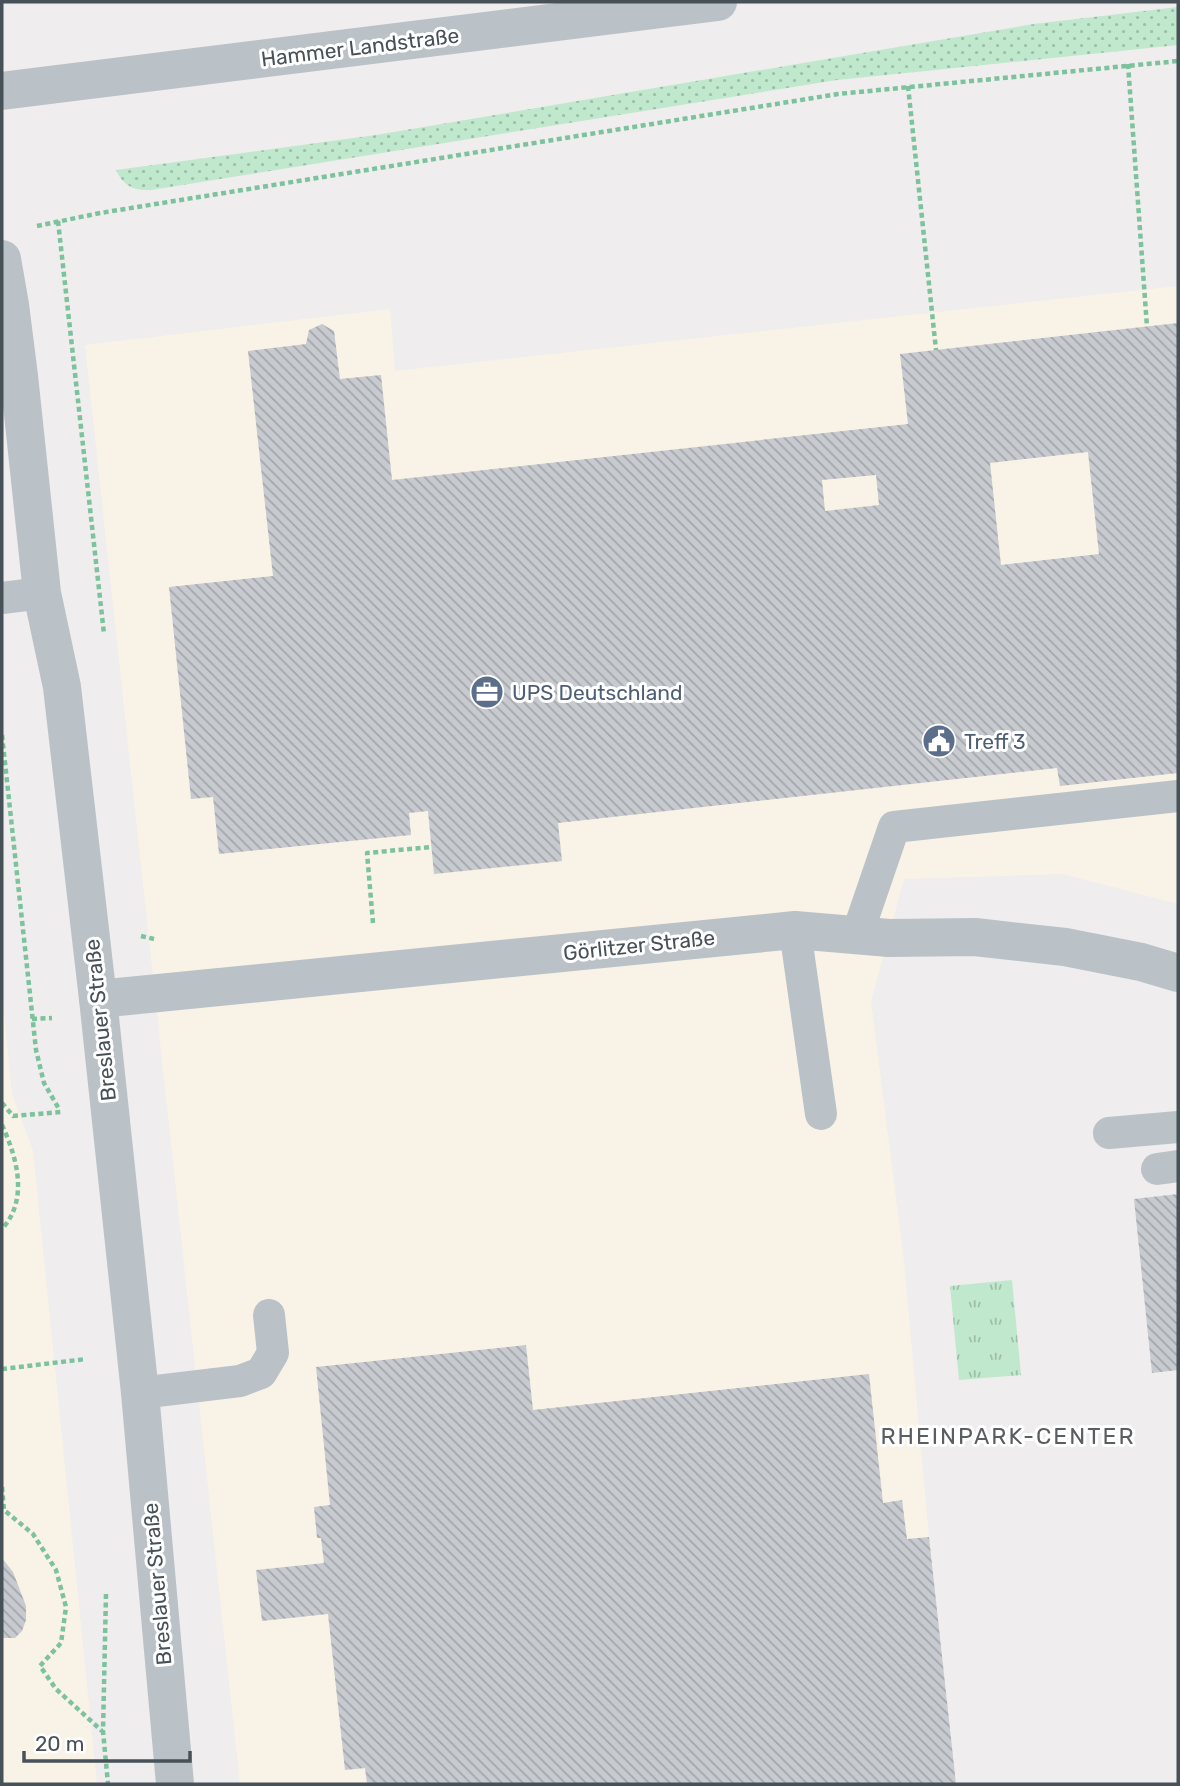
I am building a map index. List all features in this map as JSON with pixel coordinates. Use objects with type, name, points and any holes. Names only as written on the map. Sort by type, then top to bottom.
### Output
[{"type":"street","name":"Hammer Landstraße","points":[[2,91],[718,2]]},
{"type":"street","name":"Breslauer Straße","points":[[2,260],[10,376],[41,593],[62,687],[99,999],[140,1393],[175,1784]]},
{"type":"street","name":"Görlitzer Straße","points":[[99,999],[795,930],[889,937],[975,937],[1065,947],[1141,962],[1178,973]]},
{"type":"lane","points":[[2,598],[41,593]]},
{"type":"lane","points":[[857,935],[894,827],[1178,796]]},
{"type":"lane","points":[[795,930],[821,1114]]},
{"type":"lane","points":[[1109,1133],[1178,1127]]},
{"type":"lane","points":[[140,1393],[240,1381],[261,1373],[273,1353],[269,1315]]},
{"type":"path","points":[[36,226],[100,213],[838,94],[1178,61]]},
{"type":"path","points":[[1128,64],[1147,327]]},
{"type":"path","points":[[908,86],[936,350]]},
{"type":"path","points":[[2,735],[36,1050],[44,1083],[61,1112],[13,1116],[2,1103]]},
{"type":"path","points":[[371,890],[367,852],[431,847]]},
{"type":"path","points":[[2,1125],[14,1150],[20,1187],[8,1222],[2,1230]]},
{"type":"path","points":[[85,1345],[88,1372]]},
{"type":"path","points":[[2,1369],[86,1359]]},
{"type":"path","points":[[2,1487],[4,1510],[33,1534],[56,1570],[66,1607],[61,1643],[40,1666],[56,1689],[103,1731]]},
{"type":"path","points":[[106,1585],[103,1731],[108,1784]]},
{"type":"shaded area","points":[[1178,286],[1178,904],[1063,874],[904,879],[871,1001],[904,1262],[929,1537],[956,1784],[240,1784],[85,345],[390,309],[395,371]]},
{"type":"shaded area","points":[[2,993],[12,1094],[33,1151],[97,1784],[2,1784]]},
{"type":"green space","points":[[1178,7],[1178,45],[837,80],[151,190],[139,190],[130,186],[116,170],[376,135],[1034,24]]},
{"type":"green space","points":[[1012,1280],[1021,1375],[959,1380],[950,1286]]},
{"type":"building","name":"UPS Deutschland","points":[[1178,323],[1178,773],[1060,786],[1057,768],[558,823],[562,861],[434,874],[428,811],[409,813],[411,835],[219,854],[213,797],[191,799],[169,587],[273,576],[248,351],[306,344],[309,330],[322,324],[334,331],[340,379],[381,375],[392,480],[908,424],[900,354]],"holes":[[[1088,452],[1099,554],[1001,565],[990,463]],[[876,475],[879,505],[825,511],[822,480]]]},
{"type":"building","points":[[1178,1194],[1178,1370],[1152,1373],[1134,1199]]},
{"type":"building","points":[[526,1345],[533,1410],[869,1374],[883,1503],[902,1500],[907,1539],[929,1537],[956,1784],[367,1784],[365,1768],[345,1770],[328,1614],[262,1621],[256,1570],[324,1563],[321,1538],[317,1538],[314,1507],[330,1505],[316,1367]]},
{"type":"building","points":[[2,1558],[13,1572],[26,1606],[26,1620],[22,1631],[15,1638],[2,1638]]},
{"type":"place","name":"UPS Deutschland","points":[[487,692]]},
{"type":"place","name":"Treff 3","points":[[939,741]]},
{"type":"district","name":"RHEINPARK-CENTER","points":[[1008,1436]]}]
